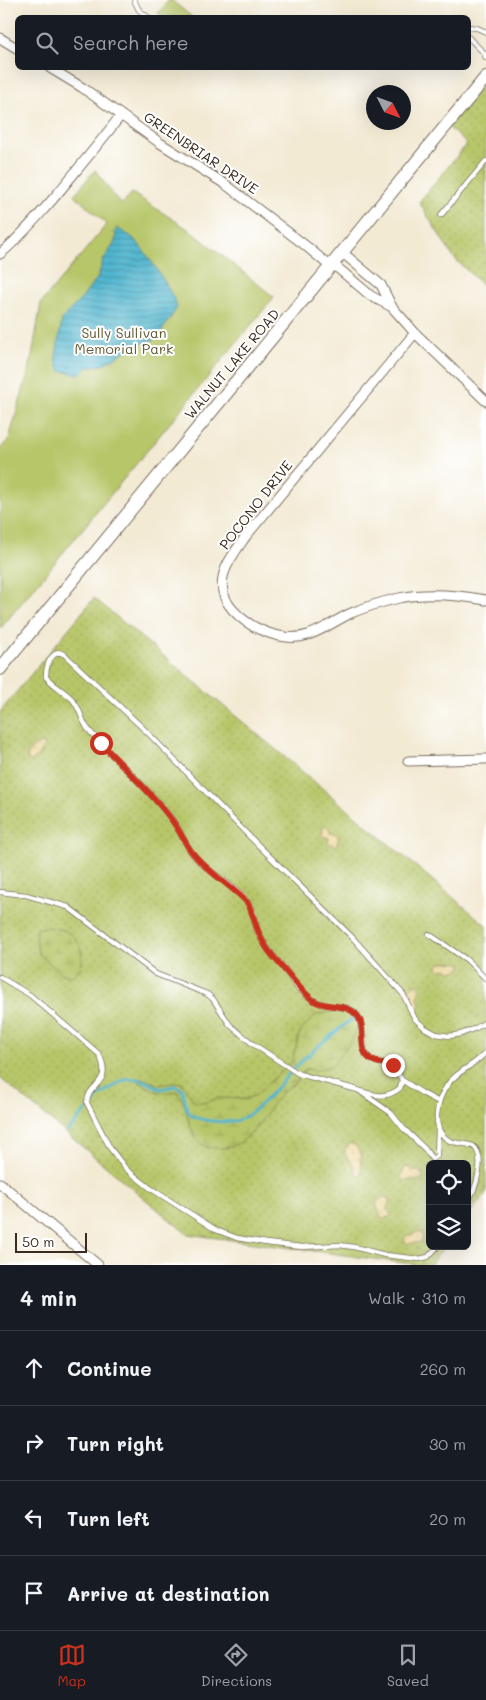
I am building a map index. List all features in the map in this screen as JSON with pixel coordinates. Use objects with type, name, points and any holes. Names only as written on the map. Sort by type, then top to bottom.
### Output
[{"type":"street","points":[[0,38],[15,47]]},
{"type":"street","name":"GREENBRIAR DRIVE","points":[[53,70],[83,88],[160,143],[225,184],[372,296],[392,307]]},
{"type":"street","name":"WALNUT LAKE ROAD","points":[[0,669],[486,77]]},
{"type":"street","points":[[0,254],[12,245],[38,216],[98,146],[121,115]]},
{"type":"street","name":"GREENBRIAR DRIVE","points":[[343,253],[381,285],[392,307],[415,333],[486,401]]},
{"type":"street","name":"POCONO DRIVE","points":[[415,333],[246,536],[229,561],[223,575],[222,590],[232,609],[243,619],[260,630],[283,637],[307,636],[371,605],[401,597],[438,595],[486,600]]},
{"type":"street","points":[[408,761],[486,759]]},
{"type":"street","points":[[0,1183],[98,1265]]},
{"type":"lane","points":[[134,0],[139,10],[145,15]]},
{"type":"lane","points":[[471,27],[486,32]]},
{"type":"lane","points":[[471,40],[484,53],[486,58]]},
{"type":"lane","points":[[441,215],[486,161]]},
{"type":"lane","points":[[439,1102],[402,1080],[393,1065],[373,1061],[366,1056],[363,1048],[361,1023],[358,1016],[352,1011],[343,1006],[323,1005],[298,987],[269,953],[257,930],[252,911],[247,902],[197,859],[188,848],[171,818],[147,790],[118,763],[87,728],[74,701],[46,677],[48,661],[58,652],[64,654],[147,732],[352,937],[403,994],[415,1018],[424,1028],[436,1034],[449,1036],[461,1034],[486,1022]]},
{"type":"lane","points":[[0,892],[26,895],[68,907],[80,914],[156,974],[207,994],[213,999],[230,1025],[264,1051],[299,1074],[375,1095],[387,1096],[400,1088],[402,1080]]},
{"type":"lane","points":[[429,934],[467,960],[486,979]]},
{"type":"lane","points":[[0,976],[30,995],[99,1054],[105,1068],[104,1074],[87,1098],[87,1103],[110,1148],[126,1169],[141,1181],[216,1230],[237,1238],[302,1247],[339,1245],[385,1255],[419,1259],[428,1257],[434,1250]]},
{"type":"lane","points":[[358,1090],[391,1113],[432,1158],[437,1156],[437,1111],[447,1084],[458,1073],[482,1058],[486,1052]]},
{"type":"lane","points":[[438,1128],[446,1138],[453,1142],[474,1146],[481,1152],[483,1164],[481,1178],[471,1195]]},
{"type":"green space","points":[[171,0],[190,15],[160,15],[158,13]]},
{"type":"green space","points":[[486,80],[486,289],[453,257],[419,202],[467,144],[448,127]]},
{"type":"green space","name":"Sully Sullivan Memorial Park","points":[[95,170],[121,205],[132,193],[191,231],[274,297],[0,629],[0,449],[9,439],[31,362],[41,303],[107,224],[74,195]]},
{"type":"green space","points":[[94,598],[486,925],[486,1193],[471,1212],[471,1160],[426,1160],[426,1250],[442,1250],[430,1265],[418,1265],[187,1234],[0,1078],[0,712]]},
{"type":"green space","points":[[46,927],[67,932],[79,944],[82,953],[81,968],[71,977],[59,972],[38,953],[37,929]]},
{"type":"green space","points":[[340,1010],[348,1012],[356,1018],[358,1026],[353,1038],[333,1065],[318,1070],[306,1069],[294,1084],[281,1093],[246,1138],[226,1148],[205,1146],[195,1137],[184,1103],[177,1091],[160,1093],[139,1082],[141,1078],[160,1085],[181,1082],[195,1102],[208,1102],[217,1098],[246,1099],[256,1095],[292,1061],[300,1032],[315,1015]]},
{"type":"sand","points":[[41,743],[44,745],[38,756],[32,761],[28,760],[29,751]]},
{"type":"sand","points":[[326,825],[330,833],[337,834],[339,838],[335,846],[328,843],[329,838],[321,834],[323,826]]},
{"type":"sand","points":[[440,963],[459,963],[462,965],[461,969],[453,971],[447,969],[440,970],[438,967]]},
{"type":"sand","points":[[417,984],[420,986],[418,996],[420,1007],[416,1008],[408,996],[411,988]]},
{"type":"sand","points":[[350,1143],[356,1146],[362,1156],[360,1160],[362,1169],[359,1175],[356,1174],[354,1166],[345,1154],[345,1149]]},
{"type":"sand","points":[[405,1167],[419,1171],[423,1176],[422,1179],[417,1181],[412,1179],[408,1181],[403,1180],[401,1176]]},
{"type":"sand","points":[[383,1197],[388,1198],[387,1209],[391,1215],[384,1218],[381,1217],[376,1205]]},
{"type":"sand","points":[[420,1232],[423,1236],[421,1242],[408,1244],[405,1242],[404,1238],[407,1235]]},
{"type":"water","points":[[117,228],[132,237],[145,252],[166,284],[176,302],[177,308],[155,339],[131,348],[102,365],[91,366],[79,374],[61,371],[57,364],[56,356],[62,319],[82,298],[98,277],[103,260],[114,244]]},
{"type":"waterway","points":[[93,1105],[97,1097],[122,1081],[138,1079],[161,1089],[175,1086],[182,1089],[188,1111],[198,1118],[223,1122],[238,1120],[250,1114],[309,1054],[353,1018]]},
{"type":"waterway","points":[[68,1131],[86,1111]]},
{"type":"route","points":[[101,743],[118,763],[147,790],[171,818],[188,848],[197,859],[247,902],[255,919],[257,930],[269,953],[298,987],[316,1002],[323,1005],[343,1006],[352,1011],[358,1016],[361,1023],[363,1048],[366,1056],[373,1061],[393,1065]]}]
